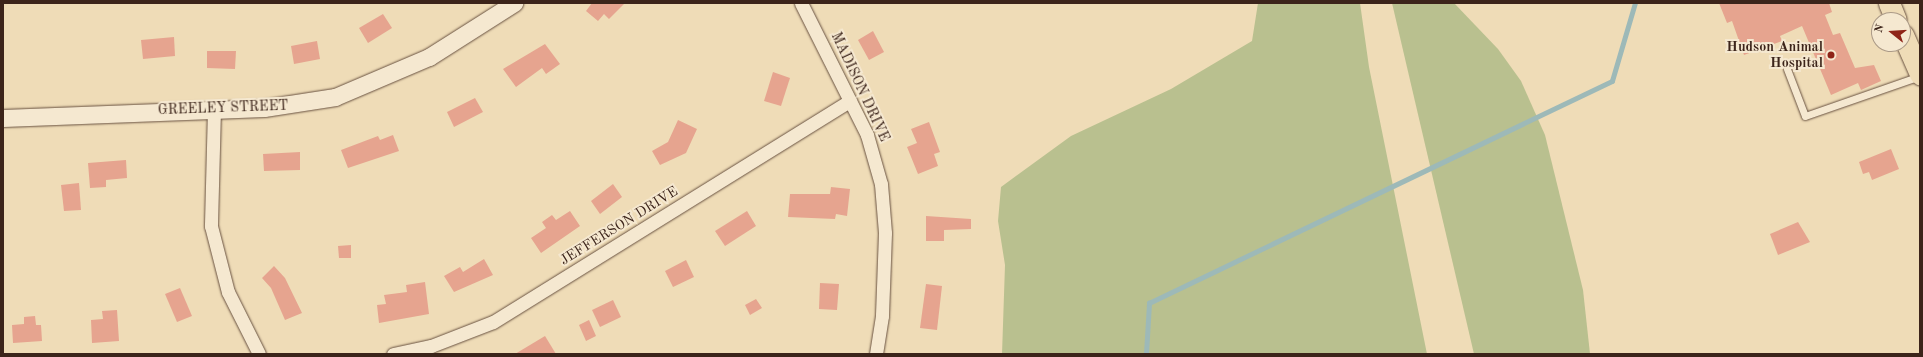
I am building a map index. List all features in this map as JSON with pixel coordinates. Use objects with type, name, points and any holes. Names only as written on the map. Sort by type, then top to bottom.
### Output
[{"type":"main road","points":[[1910,52],[1920,75]]},
{"type":"street","name":"GREELEY STREET","points":[[3,118],[214,108],[264,108],[335,97],[429,57],[514,3]]},
{"type":"street","name":"MADISON DRIVE","points":[[801,3],[873,151],[883,200],[882,316],[876,354]]},
{"type":"street","name":"JEFFERSON DRIVE","points":[[393,354],[431,346],[493,322],[850,101]]},
{"type":"street","points":[[214,108],[211,226],[228,292],[259,354]]},
{"type":"lane","points":[[1787,69],[1805,116],[1920,75]]},
{"type":"green space","points":[[1258,3],[1360,3],[1369,67],[1427,354],[1002,354],[1005,265],[998,221],[1001,187],[1071,136],[1171,89],[1252,41]]},
{"type":"green space","points":[[1392,3],[1454,3],[1498,49],[1521,81],[1545,135],[1583,290],[1590,354],[1474,354]]},
{"type":"building","points":[[592,3],[625,3],[609,19],[604,14],[598,21],[586,11]]},
{"type":"building","points":[[1719,3],[1829,3],[1832,12],[1825,15],[1833,35],[1840,33],[1855,68],[1874,65],[1881,81],[1861,90],[1858,83],[1831,95],[1802,26],[1780,36],[1782,41],[1744,55],[1732,21],[1727,23]]},
{"type":"building","points":[[383,14],[392,28],[368,43],[359,28]]},
{"type":"building","points":[[873,31],[884,52],[869,60],[858,40]]},
{"type":"building","points":[[174,37],[175,56],[143,59],[141,40]]},
{"type":"building","points":[[317,41],[320,59],[294,64],[291,46]]},
{"type":"building","points":[[545,44],[560,64],[546,74],[542,68],[516,87],[503,69]]},
{"type":"building","points":[[207,51],[236,51],[235,69],[207,68]]},
{"type":"building","points":[[773,72],[790,78],[781,106],[764,101]]},
{"type":"building","points":[[475,98],[483,112],[454,127],[447,112]]},
{"type":"building","points":[[678,120],[697,129],[686,153],[660,165],[652,151],[668,142]]},
{"type":"building","points":[[929,122],[940,152],[934,154],[938,166],[918,174],[907,147],[917,143],[911,129]]},
{"type":"building","points":[[393,135],[399,151],[348,168],[341,150],[378,136],[380,140]]},
{"type":"building","points":[[1891,149],[1899,169],[1872,180],[1869,172],[1863,174],[1859,162]]},
{"type":"building","points":[[300,152],[300,170],[264,171],[263,154]]},
{"type":"building","points":[[126,160],[127,178],[106,180],[106,187],[90,188],[88,163]]},
{"type":"building","points":[[79,183],[81,210],[64,211],[61,185]]},
{"type":"building","points":[[613,184],[622,197],[600,214],[591,201]]},
{"type":"building","points":[[831,187],[850,189],[847,216],[836,214],[835,219],[788,217],[790,194],[830,194]]},
{"type":"building","points":[[570,211],[580,226],[541,253],[531,238],[546,228],[542,222],[552,215],[556,220]]},
{"type":"building","points":[[747,211],[756,226],[725,246],[715,231]]},
{"type":"building","points":[[926,216],[971,219],[971,229],[944,230],[944,241],[926,241]]},
{"type":"building","points":[[1798,222],[1810,242],[1778,255],[1770,234]]},
{"type":"building","points":[[351,245],[351,258],[339,258],[338,246]]},
{"type":"building","points":[[484,259],[493,275],[454,292],[444,276],[460,267],[463,272]]},
{"type":"building","points":[[686,260],[694,277],[673,287],[665,271]]},
{"type":"building","points":[[274,266],[285,278],[302,313],[285,320],[271,288],[262,278]]},
{"type":"building","points":[[425,282],[429,314],[379,323],[377,305],[386,304],[384,295],[407,292],[406,285]]},
{"type":"building","points":[[820,283],[839,284],[837,310],[819,309]]},
{"type":"building","points":[[926,284],[942,286],[937,330],[920,328]]},
{"type":"building","points":[[180,288],[192,316],[177,322],[165,294]]},
{"type":"building","points":[[756,299],[762,308],[750,315],[745,305]]},
{"type":"building","points":[[613,300],[621,317],[600,327],[592,310]]},
{"type":"building","points":[[117,310],[119,341],[92,343],[91,320],[103,319],[102,311]]},
{"type":"building","points":[[35,316],[36,325],[41,325],[42,341],[13,343],[12,325],[24,324],[24,317]]},
{"type":"building","points":[[589,320],[596,336],[586,341],[579,325]]},
{"type":"building","points":[[545,336],[556,354],[515,354]]},
{"type":"waterway","points":[[1146,354],[1149,303],[1612,81],[1635,3]]},
{"type":"place","name":"Hudson Animal Hospital","points":[[1831,55]]}]
